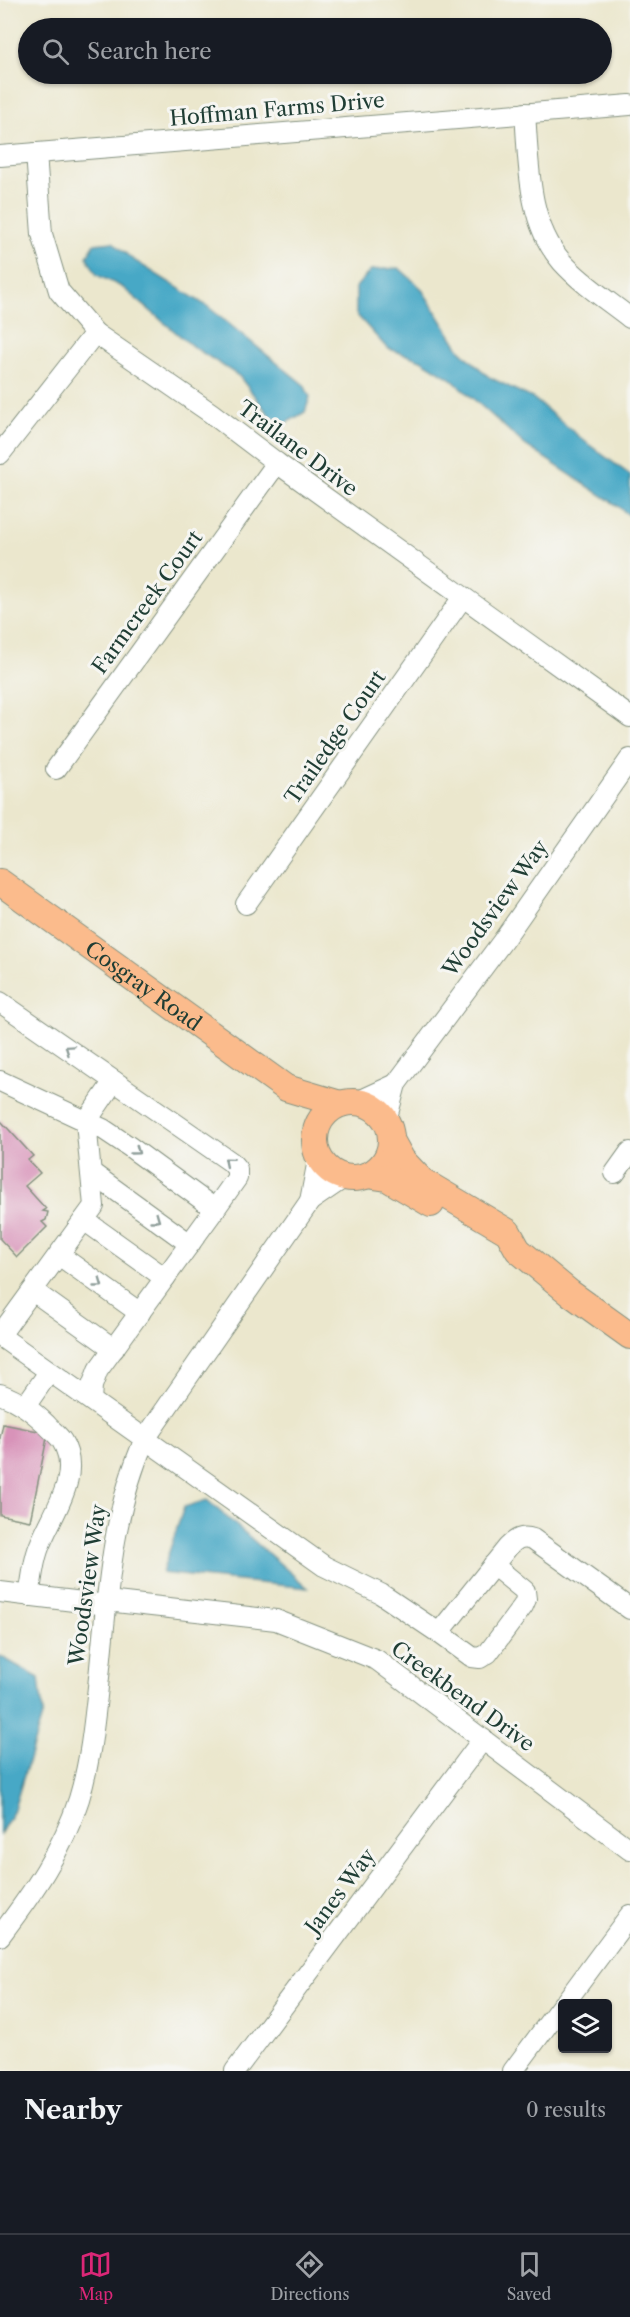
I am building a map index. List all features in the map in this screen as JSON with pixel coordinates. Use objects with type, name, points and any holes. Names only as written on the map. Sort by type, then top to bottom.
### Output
[{"type":"main road","name":"Cosgray Road","points":[[0,882],[286,1088],[349,1103]]},
{"type":"main road","name":"Cosgray Road","points":[[286,1088],[317,1145]]},
{"type":"main road","points":[[518,1250],[498,1244],[387,1178],[334,1172],[325,1165],[317,1145],[323,1116],[349,1103],[374,1108],[389,1130],[402,1160],[422,1181],[508,1232],[518,1250],[570,1293],[630,1336]]},
{"type":"main road","points":[[356,1176],[381,1165],[386,1158],[389,1130]]},
{"type":"street","name":"Hoffman Farms Drive","points":[[0,156],[630,105]]},
{"type":"street","points":[[525,113],[531,184],[539,225],[561,261],[586,285],[630,318]]},
{"type":"street","name":"Trailane Drive","points":[[36,153],[42,234],[60,291],[95,333],[211,413],[276,463],[630,717]]},
{"type":"street","points":[[0,454],[95,333]]},
{"type":"street","name":"Farmcreek Court","points":[[56,769],[276,463]]},
{"type":"street","name":"Trailedge Court","points":[[246,904],[463,597]]},
{"type":"street","name":"Woodsview Way","points":[[389,1130],[396,1084],[502,942],[630,759]]},
{"type":"street","points":[[0,1002],[231,1162],[237,1169],[237,1178],[216,1209],[98,1370],[92,1386],[91,1400]]},
{"type":"street","points":[[0,1081],[103,1130],[216,1209]]},
{"type":"street","points":[[114,1081],[86,1122],[94,1206],[0,1335],[324,1566],[381,1594],[472,1657],[480,1658],[488,1653],[526,1599],[525,1591],[494,1565]]},
{"type":"street","name":"Woodsview Way","points":[[349,1103],[396,1084]]},
{"type":"street","name":"Woodsview Way","points":[[310,1201],[317,1145]]},
{"type":"street","points":[[615,1173],[630,1152]]},
{"type":"street","points":[[92,1173],[190,1244]]},
{"type":"street","name":"Woodsview Way","points":[[0,1936],[26,1902],[57,1853],[79,1799],[93,1731],[116,1529],[132,1469],[145,1439],[310,1201],[356,1176]]},
{"type":"street","points":[[84,1220],[165,1278]]},
{"type":"street","points":[[59,1255],[140,1313]]},
{"type":"street","points":[[33,1291],[114,1349]]},
{"type":"street","points":[[26,1405],[49,1372]]},
{"type":"street","points":[[0,1394],[26,1405],[62,1441],[68,1457],[68,1472],[59,1506],[38,1551],[28,1596]]},
{"type":"street","points":[[440,1633],[517,1538],[526,1536],[630,1609]]},
{"type":"street","name":"Creekbend Drive","points":[[0,1592],[276,1620],[377,1660],[630,1850]]},
{"type":"street","name":"Janes Way","points":[[235,2071],[483,1740]]},
{"type":"street","points":[[567,1999],[630,1915]]},
{"type":"street","points":[[522,2068],[558,2012]]},
{"type":"water","points":[[113,242],[132,259],[207,306],[304,385],[310,397],[305,412],[286,423],[270,416],[239,376],[192,346],[122,287],[97,275],[87,257],[94,244]]},
{"type":"water","points":[[399,268],[421,288],[460,350],[489,377],[534,399],[630,475],[630,516],[525,445],[450,378],[421,360],[387,348],[356,314],[356,287],[371,270]]},
{"type":"water","points":[[207,1500],[308,1588],[162,1573],[184,1507]]},
{"type":"water","points":[[0,1656],[39,1678],[43,1713],[13,1812],[0,1834]]},
{"type":"building","points":[[0,1120],[33,1156],[28,1160],[40,1173],[25,1186],[46,1209],[43,1211],[48,1212],[46,1220],[42,1222],[47,1227],[17,1257],[0,1239]]},
{"type":"building","points":[[3,1424],[48,1433],[30,1521],[0,1515],[0,1438]]}]
